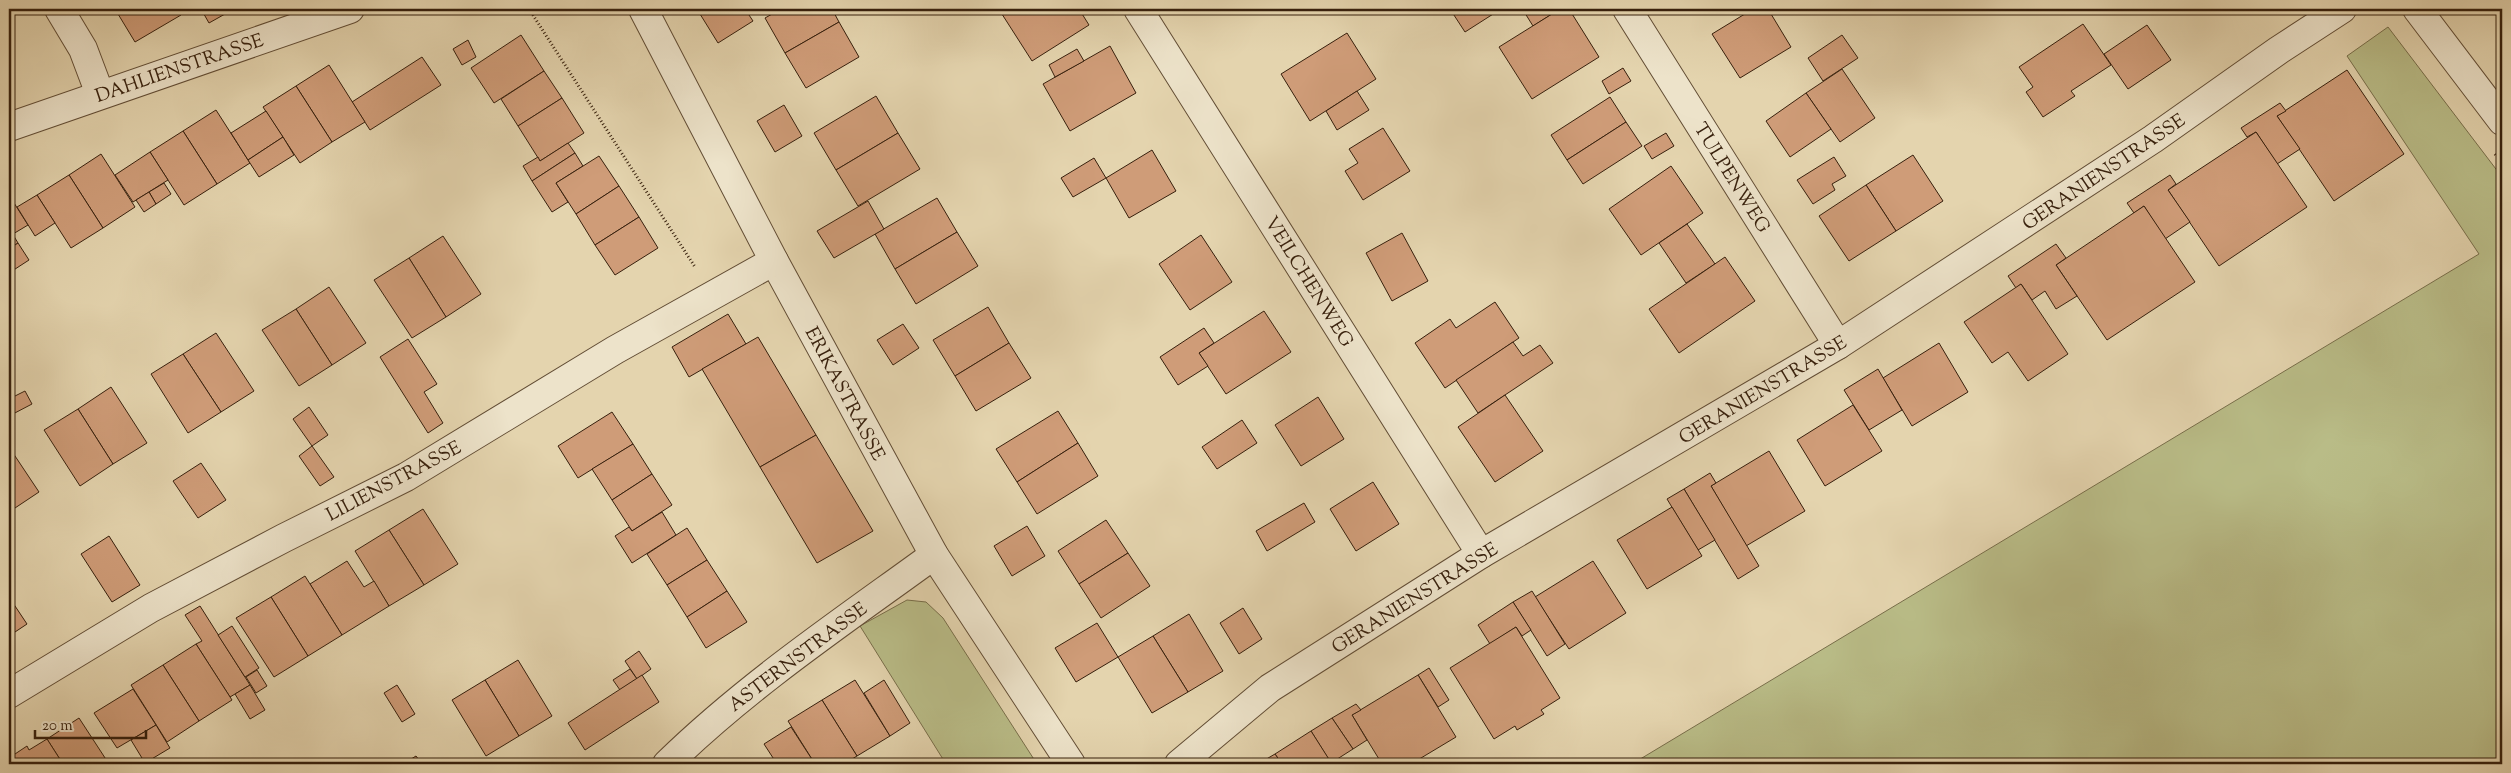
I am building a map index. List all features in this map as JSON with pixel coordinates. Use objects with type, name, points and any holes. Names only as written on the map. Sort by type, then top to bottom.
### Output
[{"type":"street","points":[[59,9],[83,48],[100,94]]},
{"type":"street","name":"DAHLIENSTRASSE","points":[[9,127],[350,9]]},
{"type":"street","name":"ERIKASTRASSE","points":[[643,9],[774,261],[934,555],[1071,764]]},
{"type":"street","name":"VEILCHENWEG","points":[[1138,9],[1481,554]]},
{"type":"street","name":"TULPENWEG","points":[[1627,9],[1838,345]]},
{"type":"street","name":"GERANIENSTRASSE","points":[[1179,764],[1270,688],[1481,554],[1838,345],[2153,139],[2279,50],[2342,9]]},
{"type":"street","points":[[2417,9],[2502,121]]},
{"type":"street","name":"LILIENSTRASSE","points":[[9,694],[151,608],[284,538],[406,478],[615,350],[774,261]]},
{"type":"street","name":"ASTERNSTRASSE","points":[[667,764],[709,723],[769,675],[934,555]]},
{"type":"path","points":[[529,9],[714,296]]},
{"type":"green space","points":[[2388,27],[2502,177],[2502,764],[1632,764],[2479,254],[2347,56]]},
{"type":"green space","points":[[907,600],[926,602],[943,618],[1037,764],[946,764],[860,626]]},
{"type":"building","points":[[115,9],[177,9],[181,15],[135,42]]},
{"type":"building","points":[[201,9],[222,9],[225,14],[209,23]]},
{"type":"building","points":[[709,9],[745,9],[753,21],[718,43],[700,14]]},
{"type":"building","points":[[781,9],[832,9],[839,22],[785,53],[765,18]]},
{"type":"building","points":[[1003,9],[1079,9],[1089,25],[1032,61],[1000,11]]},
{"type":"building","points":[[1450,9],[1501,9],[1465,32]]},
{"type":"building","points":[[1560,9],[1533,26],[1523,10]]},
{"type":"building","points":[[1560,9],[1569,9],[1599,57],[1532,99],[1499,47]]},
{"type":"building","points":[[1753,9],[1768,9],[1791,47],[1740,78],[1712,34]]},
{"type":"building","points":[[839,22],[859,57],[806,88],[785,53]]},
{"type":"building","points":[[2083,24],[2111,65],[2071,91],[2075,96],[2043,117],[2026,92],[2033,87],[2019,67]]},
{"type":"building","points":[[2147,25],[2171,60],[2128,89],[2104,54]]},
{"type":"building","points":[[1347,33],[1376,79],[1310,121],[1281,74]]},
{"type":"building","points":[[521,35],[544,71],[494,103],[471,68]]},
{"type":"building","points":[[1842,35],[1858,58],[1823,81],[1808,58]]},
{"type":"building","points":[[468,40],[476,57],[462,65],[453,49]]},
{"type":"building","points":[[1110,46],[1136,93],[1070,131],[1043,84]]},
{"type":"building","points":[[1077,49],[1084,61],[1055,77],[1049,65]]},
{"type":"building","points":[[422,57],[441,85],[370,130],[352,102]]},
{"type":"building","points":[[329,65],[365,122],[332,142],[296,86]]},
{"type":"building","points":[[1623,68],[1631,81],[1609,94],[1602,81]]},
{"type":"building","points":[[1842,69],[1875,118],[1840,142],[1806,93]]},
{"type":"building","points":[[2347,70],[2404,154],[2334,201],[2277,116]]},
{"type":"building","points":[[544,71],[562,98],[518,126],[501,99]]},
{"type":"building","points":[[296,86],[332,142],[300,163],[263,107]]},
{"type":"building","points":[[1357,91],[1369,110],[1337,130],[1326,111]]},
{"type":"building","points":[[1806,93],[1831,129],[1790,157],[1766,121]]},
{"type":"building","points":[[876,96],[898,133],[836,170],[814,133]]},
{"type":"building","points":[[1610,97],[1626,122],[1567,160],[1551,135]]},
{"type":"building","points":[[562,98],[584,133],[540,161],[518,126]]},
{"type":"building","points":[[2280,103],[2286,111],[2277,116],[2300,149],[2277,164],[2256,132],[2247,137],[2241,128]]},
{"type":"building","points":[[784,105],[802,136],[775,152],[757,121]]},
{"type":"building","points":[[216,110],[250,163],[217,184],[183,131]]},
{"type":"building","points":[[266,111],[283,137],[248,160],[231,133]]},
{"type":"building","points":[[1626,122],[1642,146],[1583,184],[1567,160]]},
{"type":"building","points":[[1383,128],[1410,171],[1363,200],[1345,171],[1358,163],[1349,149]]},
{"type":"building","points":[[183,131],[217,184],[184,205],[150,152]]},
{"type":"building","points":[[2256,132],[2307,207],[2219,266],[2168,190]]},
{"type":"building","points":[[898,133],[920,169],[858,206],[836,170]]},
{"type":"building","points":[[1666,133],[1674,146],[1652,159],[1644,146]]},
{"type":"building","points":[[283,137],[294,155],[259,177],[248,160]]},
{"type":"building","points":[[568,143],[575,153],[532,181],[523,166],[538,157],[540,161]]},
{"type":"building","points":[[1152,150],[1176,191],[1129,218],[1106,178]]},
{"type":"building","points":[[150,152],[168,180],[133,202],[115,175]]},
{"type":"building","points":[[575,153],[583,166],[556,183],[568,202],[552,212],[532,181]]},
{"type":"building","points":[[101,154],[135,207],[103,228],[69,175]]},
{"type":"building","points":[[1913,155],[1943,201],[1896,231],[1866,185]]},
{"type":"building","points":[[599,156],[619,186],[576,214],[556,183]]},
{"type":"building","points":[[1834,157],[1846,176],[1832,184],[1835,190],[1813,204],[1797,180]]},
{"type":"building","points":[[1094,158],[1106,178],[1073,197],[1061,178]]},
{"type":"building","points":[[1671,166],[1703,213],[1641,255],[1609,209]]},
{"type":"building","points":[[69,175],[103,228],[71,248],[37,195]]},
{"type":"building","points":[[2170,175],[2176,184],[2168,190],[2190,222],[2165,239],[2144,206],[2134,213],[2127,203]]},
{"type":"building","points":[[164,183],[171,194],[156,204],[149,192]]},
{"type":"building","points":[[1866,185],[1896,231],[1849,261],[1819,216]]},
{"type":"building","points":[[619,186],[639,217],[595,245],[576,214]]},
{"type":"building","points":[[149,192],[156,204],[144,212],[136,200]]},
{"type":"building","points":[[9,195],[28,225],[13,234],[9,228]]},
{"type":"building","points":[[37,195],[55,223],[35,236],[17,207]]},
{"type":"building","points":[[937,198],[957,232],[895,269],[875,234]]},
{"type":"building","points":[[868,201],[884,229],[834,258],[817,231]]},
{"type":"building","points":[[2144,206],[2195,282],[2107,340],[2056,265]]},
{"type":"building","points":[[639,217],[658,248],[615,275],[595,245]]},
{"type":"building","points":[[1687,224],[1715,264],[1686,283],[1659,243]]},
{"type":"building","points":[[9,228],[18,243],[9,249]]},
{"type":"building","points":[[957,232],[978,266],[916,304],[895,269]]},
{"type":"building","points":[[1402,233],[1428,281],[1392,301],[1366,253]]},
{"type":"building","points":[[1201,235],[1232,282],[1190,310],[1159,264]]},
{"type":"building","points":[[443,236],[481,294],[446,317],[409,258]]},
{"type":"building","points":[[18,243],[29,260],[9,273],[9,249]]},
{"type":"building","points":[[2056,244],[2066,258],[2056,265],[2077,296],[2056,309],[2045,291],[2032,300],[2021,284],[2016,288],[2008,276]]},
{"type":"building","points":[[1725,257],[1755,301],[1679,353],[1649,309]]},
{"type":"building","points":[[409,258],[446,317],[412,338],[374,280]]},
{"type":"building","points":[[2021,284],[2068,354],[2028,381],[2008,352],[1992,363],[1964,322]]},
{"type":"building","points":[[329,287],[366,343],[332,365],[296,309]]},
{"type":"building","points":[[1495,302],[1519,338],[1445,388],[1415,343],[1450,319],[1456,328]]},
{"type":"building","points":[[988,307],[1009,343],[955,376],[933,340]]},
{"type":"building","points":[[296,309],[332,365],[299,386],[262,330]]},
{"type":"building","points":[[1264,311],[1291,352],[1226,394],[1199,353]]},
{"type":"building","points":[[728,314],[746,344],[689,377],[672,347]]},
{"type":"building","points":[[903,324],[919,348],[893,365],[877,340]]},
{"type":"building","points":[[1204,328],[1214,343],[1199,353],[1208,366],[1178,385],[1160,357]]},
{"type":"building","points":[[216,333],[254,391],[221,412],[183,354]]},
{"type":"building","points":[[758,337],[816,435],[760,467],[702,369]]},
{"type":"building","points":[[408,339],[437,384],[424,392],[443,423],[428,433],[380,357]]},
{"type":"building","points":[[1513,342],[1523,356],[1540,345],[1553,363],[1478,413],[1456,380]]},
{"type":"building","points":[[1009,343],[1031,378],[976,411],[955,376]]},
{"type":"building","points":[[1939,343],[1968,392],[1912,426],[1883,378]]},
{"type":"building","points":[[183,354],[221,412],[188,433],[151,374]]},
{"type":"building","points":[[1878,369],[1902,410],[1869,430],[1844,390]]},
{"type":"building","points":[[111,387],[147,443],[113,464],[78,409]]},
{"type":"building","points":[[25,391],[32,404],[11,415],[9,399]]},
{"type":"building","points":[[1505,395],[1543,451],[1495,482],[1458,427]]},
{"type":"building","points":[[1318,397],[1344,439],[1301,466],[1275,425]]},
{"type":"building","points":[[1853,405],[1882,451],[1825,486],[1797,440]]},
{"type":"building","points":[[309,407],[328,435],[312,446],[293,419]]},
{"type":"building","points":[[78,409],[113,464],[80,486],[44,430]]},
{"type":"building","points":[[1058,411],[1078,443],[1017,482],[996,449]]},
{"type":"building","points":[[612,412],[633,444],[578,478],[558,446]]},
{"type":"building","points":[[1242,420],[1257,443],[1217,469],[1202,447]]},
{"type":"building","points":[[816,435],[873,531],[817,563],[760,467]]},
{"type":"building","points":[[1078,443],[1098,476],[1037,514],[1017,482]]},
{"type":"building","points":[[633,444],[652,474],[612,500],[592,469]]},
{"type":"building","points":[[312,446],[334,477],[320,486],[299,456]]},
{"type":"building","points":[[9,447],[39,492],[9,512]]},
{"type":"building","points":[[1769,451],[1805,511],[1746,546],[1711,486]]},
{"type":"building","points":[[201,463],[226,500],[198,518],[173,481]]},
{"type":"building","points":[[1710,473],[1716,483],[1711,486],[1759,566],[1738,579],[1684,489]]},
{"type":"building","points":[[652,474],[672,505],[632,531],[612,500]]},
{"type":"building","points":[[1373,482],[1399,524],[1356,551],[1330,509]]},
{"type":"building","points":[[1684,489],[1715,540],[1698,550],[1667,499]]},
{"type":"building","points":[[1304,503],[1315,522],[1267,551],[1256,531]]},
{"type":"building","points":[[1672,507],[1702,556],[1647,589],[1617,540]]},
{"type":"building","points":[[423,509],[458,564],[424,585],[389,530]]},
{"type":"building","points":[[662,512],[676,535],[632,563],[615,536],[629,527],[632,531]]},
{"type":"building","points":[[1106,520],[1128,553],[1079,584],[1058,551]]},
{"type":"building","points":[[1027,526],[1045,556],[1012,576],[994,546]]},
{"type":"building","points":[[687,528],[707,560],[667,585],[647,554]]},
{"type":"building","points":[[389,530],[424,585],[389,606],[355,551]]},
{"type":"building","points":[[109,536],[140,585],[112,602],[81,554]]},
{"type":"building","points":[[1128,553],[1150,586],[1101,618],[1079,584]]},
{"type":"building","points":[[707,560],[727,591],[687,617],[667,585]]},
{"type":"building","points":[[347,561],[364,587],[374,581],[389,606],[342,635],[310,584]]},
{"type":"building","points":[[1593,561],[1626,613],[1569,649],[1535,597]]},
{"type":"building","points":[[305,576],[342,635],[308,656],[271,597]]},
{"type":"building","points":[[727,591],[747,622],[706,648],[687,617]]},
{"type":"building","points":[[1532,591],[1565,644],[1547,656],[1513,602]]},
{"type":"building","points":[[9,597],[27,624],[9,636]]},
{"type":"building","points":[[271,597],[308,656],[274,677],[236,618]]},
{"type":"building","points":[[1513,602],[1531,630],[1522,636],[1516,627],[1490,644],[1478,625]]},
{"type":"building","points":[[200,606],[250,685],[230,697],[196,644],[202,641],[185,615]]},
{"type":"building","points":[[1243,608],[1262,639],[1239,654],[1220,623]]},
{"type":"building","points":[[1189,614],[1223,671],[1188,692],[1153,636]]},
{"type":"building","points":[[1097,623],[1118,657],[1076,682],[1055,648]]},
{"type":"building","points":[[232,626],[259,668],[245,677],[218,635]]},
{"type":"building","points":[[1516,627],[1560,698],[1541,710],[1544,714],[1517,730],[1515,726],[1494,739],[1450,668]]},
{"type":"building","points":[[1153,636],[1188,692],[1152,713],[1118,657]]},
{"type":"building","points":[[196,644],[232,700],[199,721],[163,665]]},
{"type":"building","points":[[639,651],[651,669],[637,679],[625,661]]},
{"type":"building","points":[[518,660],[552,716],[519,736],[485,680]]},
{"type":"building","points":[[163,665],[199,721],[167,742],[131,685]]},
{"type":"building","points":[[1429,668],[1449,700],[1438,707],[1418,675]]},
{"type":"building","points":[[630,669],[637,679],[620,690],[613,680]]},
{"type":"building","points":[[257,670],[267,686],[256,693],[246,677]]},
{"type":"building","points":[[642,675],[659,702],[585,750],[568,723]]},
{"type":"building","points":[[1418,675],[1456,737],[1411,764],[1382,764],[1352,715]]},
{"type":"building","points":[[485,680],[519,736],[486,756],[452,700]]},
{"type":"building","points":[[855,680],[890,736],[857,756],[822,700]]},
{"type":"building","points":[[884,680],[910,723],[890,736],[864,693]]},
{"type":"building","points":[[250,685],[265,710],[250,719],[235,694]]},
{"type":"building","points":[[397,685],[415,714],[402,722],[384,693]]},
{"type":"building","points":[[133,689],[156,725],[117,748],[94,713]]},
{"type":"building","points":[[822,700],[857,756],[844,764],[815,764],[788,721]]},
{"type":"building","points":[[1356,704],[1361,710],[1352,715],[1367,740],[1353,749],[1332,718]]},
{"type":"building","points":[[79,718],[109,764],[63,764],[47,739]]},
{"type":"building","points":[[1332,718],[1353,749],[1331,763],[1311,731]]},
{"type":"building","points":[[156,725],[170,748],[145,763],[131,740]]},
{"type":"building","points":[[791,727],[815,764],[777,764],[764,744]]},
{"type":"building","points":[[1311,731],[1332,764],[1282,764],[1275,754]]},
{"type":"building","points":[[47,739],[63,764],[9,764],[9,758],[27,746],[29,750]]},
{"type":"building","points":[[1275,754],[1282,764],[1258,764]]},
{"type":"building","points":[[416,756],[422,764],[403,764]]}]
